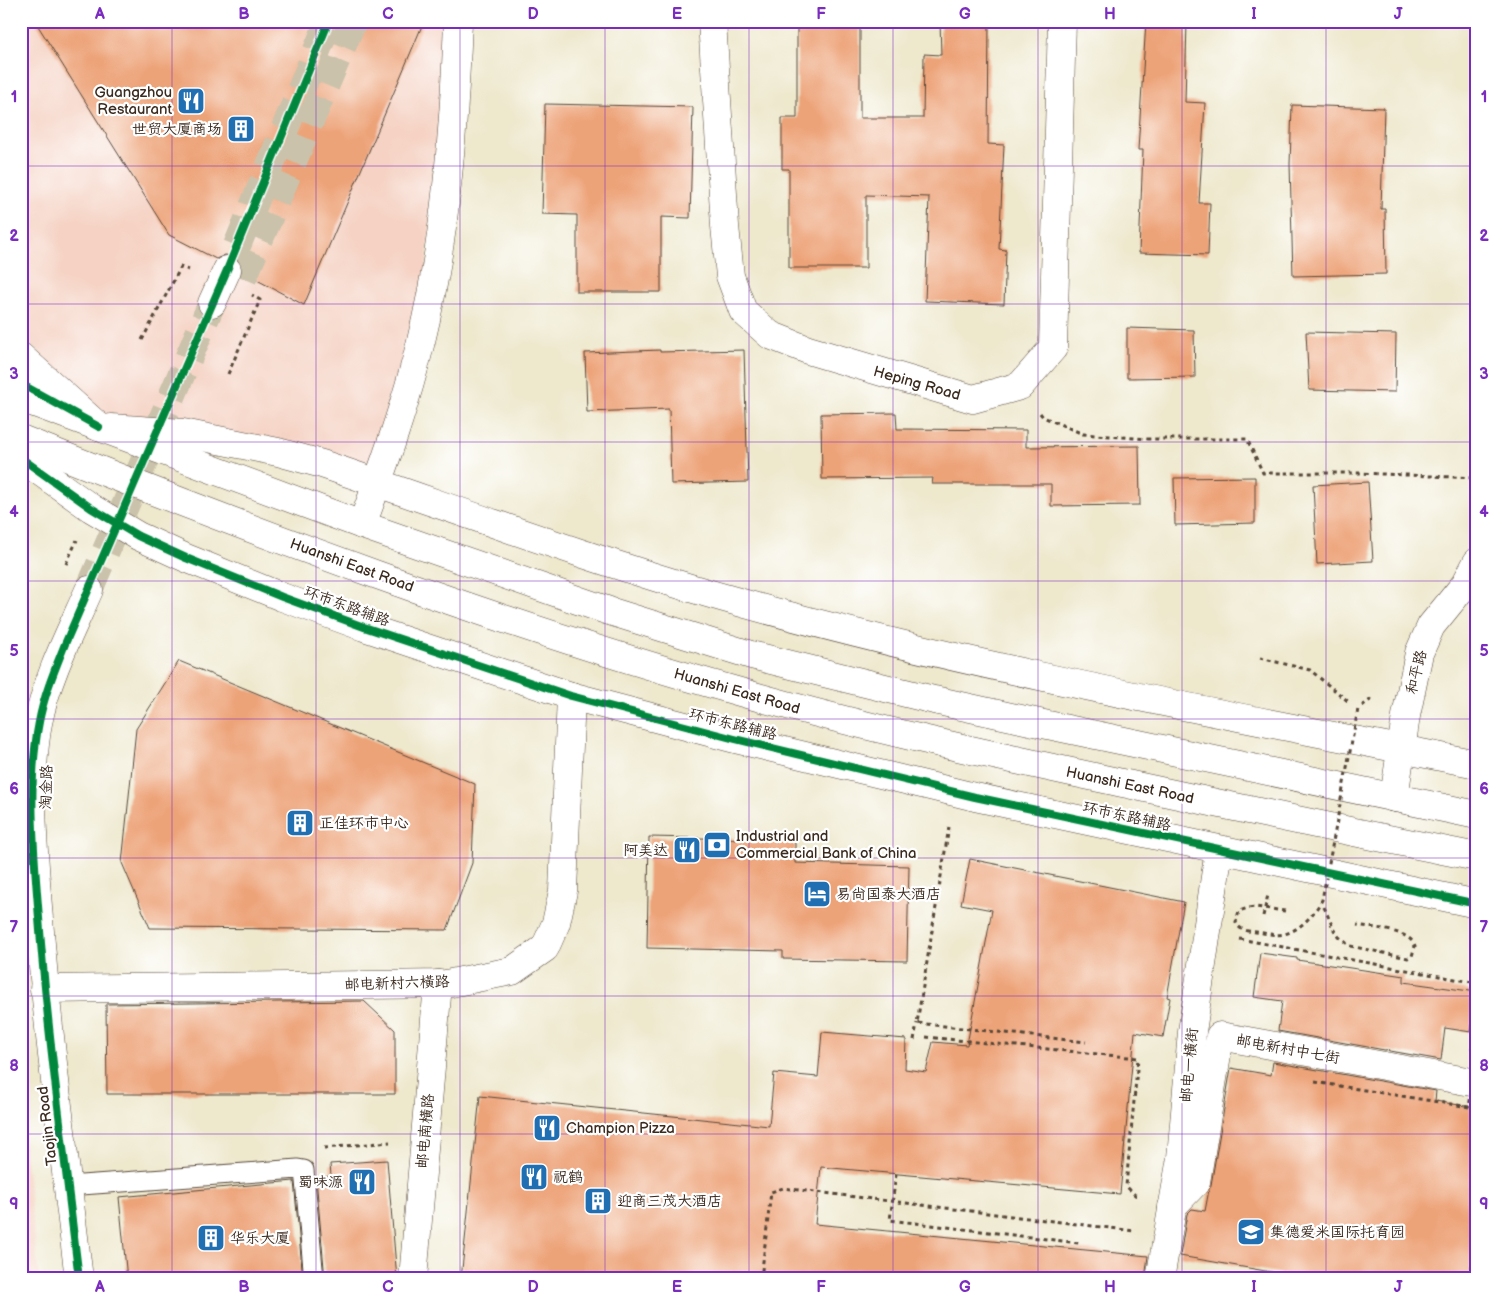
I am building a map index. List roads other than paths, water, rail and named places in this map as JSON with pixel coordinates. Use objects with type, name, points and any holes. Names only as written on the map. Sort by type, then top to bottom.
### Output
[{"type":"main road","points":[[362,525],[378,483],[417,357],[429,302],[448,175],[456,85],[458,21]]},
{"type":"main road","name":"Heping Road","points":[[712,21],[724,216],[730,276],[743,311],[770,335],[808,350],[973,399],[1020,386],[1053,348],[1062,21]]},
{"type":"main road","points":[[221,307],[240,281]]},
{"type":"main road","points":[[21,357],[99,427]]},
{"type":"main road","points":[[21,384],[99,427],[183,433],[221,439],[287,454],[378,483],[603,561],[722,597],[830,626],[1042,676],[1477,764]]},
{"type":"main road","points":[[21,398],[362,525],[609,611],[751,654],[842,678],[1029,721],[1477,815]]},
{"type":"main road","name":"Huanshi East Road","points":[[21,439],[242,525],[495,617],[568,641],[733,690],[942,745],[1477,857]]},
{"type":"main road","name":"环市东路辅路","points":[[21,458],[91,508],[138,536],[186,558],[282,597],[364,627],[571,696],[654,719],[858,770],[1019,807],[1477,904]]},
{"type":"main road","name":"和平路","points":[[1394,798],[1406,716],[1419,653],[1431,626],[1466,583],[1477,562]]},
{"type":"main road","name":"淘金路","points":[[44,989],[44,781],[48,750],[52,720],[96,593]]},
{"type":"main road","name":"邮电新村六横路","points":[[44,989],[446,984],[512,971],[545,948],[556,923],[563,891],[571,696]]},
{"type":"main road","name":"邮电一横街","points":[[1160,1279],[1181,1158],[1192,1032],[1219,850]]},
{"type":"main road","name":"邮电南横路","points":[[413,1279],[438,984]]},
{"type":"main road","name":"Taojin Road","points":[[44,989],[79,1279]]},
{"type":"main road","name":"邮电新村中七街","points":[[1172,1207],[1196,1182],[1220,1036],[1477,1083]]},
{"type":"lane","points":[[68,1186],[304,1170],[314,1279]]},
{"type":"tunnel","points":[[237,246],[329,21]]},
{"type":"tunnel","points":[[243,278],[353,21]]},
{"type":"tunnel","points":[[89,590],[212,303]]},
{"type":"place","name":"Guangzhou Restaurant","points":[[191,101]]},
{"type":"place","name":"世贸大厦商场","points":[[241,129]]},
{"type":"place","name":"正佳环市中心","points":[[300,823]]},
{"type":"place","name":"Industrial and Commercial Bank of China","points":[[717,845]]},
{"type":"place","name":"阿美达","points":[[687,850]]},
{"type":"place","name":"易尚国泰大酒店","points":[[817,894]]},
{"type":"place","name":"Champion Pizza","points":[[547,1128]]},
{"type":"place","name":"祝鹤","points":[[534,1177]]},
{"type":"place","name":"蜀味源","points":[[362,1182]]},
{"type":"place","name":"迎商三茂大酒店","points":[[598,1201]]},
{"type":"place","name":"集德爱米国际托育园","points":[[1251,1232]]},
{"type":"place","name":"华乐大厦","points":[[211,1238]]}]
